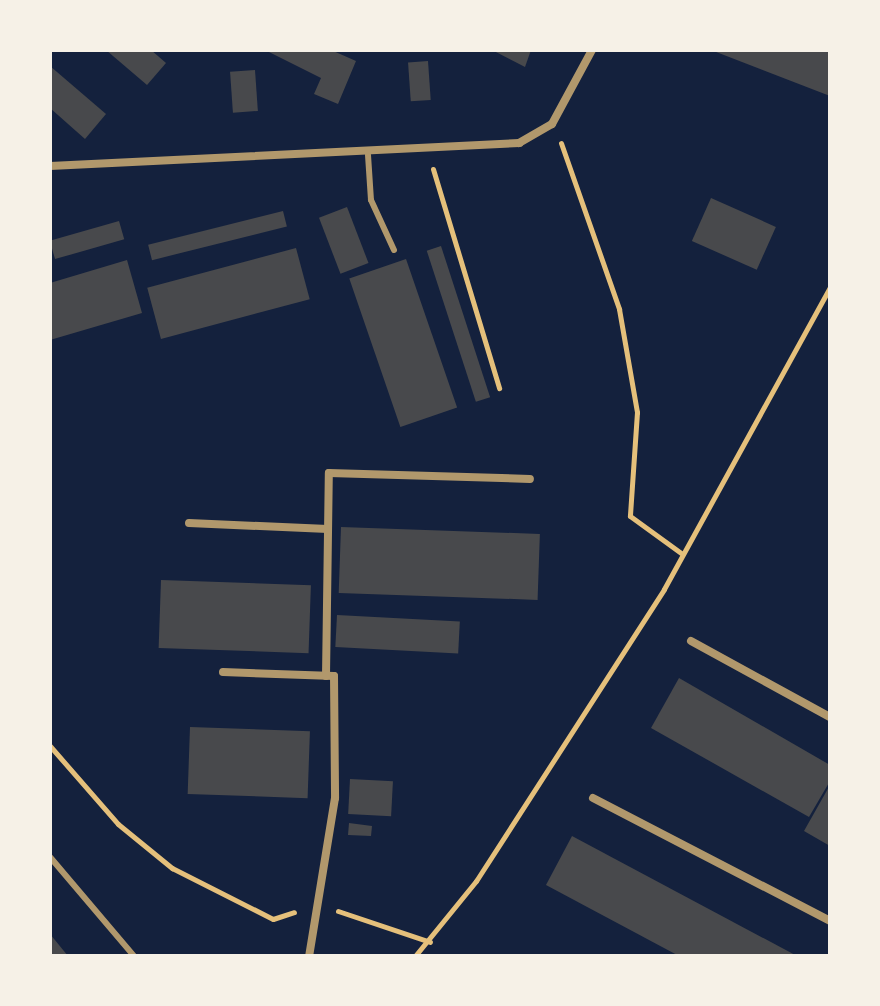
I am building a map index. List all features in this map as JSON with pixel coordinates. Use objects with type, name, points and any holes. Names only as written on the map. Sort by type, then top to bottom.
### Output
[{"type":"street","points":[[50,166],[429,153],[519,143],[552,124],[592,50]]},
{"type":"street","points":[[326,676],[329,473],[530,479]]},
{"type":"street","points":[[189,523],[328,529]]},
{"type":"street","points":[[691,641],[830,717]]},
{"type":"street","points":[[223,672],[334,676],[335,798],[309,956]]},
{"type":"street","points":[[593,798],[830,921]]},
{"type":"lane","points":[[368,155],[371,200],[394,250]]},
{"type":"lane","points":[[50,857],[134,956]]},
{"type":"path","points":[[552,124],[619,309],[637,412],[630,516],[681,553]]},
{"type":"path","points":[[429,153],[499,388]]},
{"type":"path","points":[[415,956],[431,942],[681,553],[830,287]]},
{"type":"path","points":[[50,746],[118,824],[172,868],[273,919],[319,904],[431,942]]},
{"type":"building","points":[[106,50],[151,50],[166,63],[147,85]]},
{"type":"building","points":[[265,50],[331,50],[356,61],[338,104],[314,94],[321,78]]},
{"type":"building","points":[[492,50],[531,50],[525,67]]},
{"type":"building","points":[[711,50],[830,50],[830,96]]},
{"type":"building","points":[[428,61],[431,100],[411,101],[408,62]]},
{"type":"building","points":[[50,66],[106,114],[85,139],[50,108]]},
{"type":"building","points":[[255,70],[258,111],[233,113],[230,72]]},
{"type":"building","points":[[711,198],[776,227],[757,270],[692,241]]},
{"type":"building","points":[[347,207],[369,263],[340,274],[319,218]]},
{"type":"building","points":[[283,211],[287,227],[152,260],[148,245]]},
{"type":"building","points":[[119,221],[124,239],[55,259],[50,241]]},
{"type":"building","points":[[441,246],[490,397],[476,402],[427,251]]},
{"type":"building","points":[[296,248],[310,299],[161,339],[147,288]]},
{"type":"building","points":[[406,259],[457,407],[400,427],[349,279]]},
{"type":"building","points":[[127,260],[142,313],[50,340],[50,283]]},
{"type":"building","points":[[341,527],[540,534],[538,600],[339,593]]},
{"type":"building","points":[[161,580],[311,585],[309,653],[159,648]]},
{"type":"building","points":[[337,615],[460,621],[458,653],[335,647]]},
{"type":"building","points":[[679,678],[830,765],[830,781],[809,817],[651,728]]},
{"type":"building","points":[[190,727],[310,731],[308,798],[188,794]]},
{"type":"building","points":[[350,779],[393,781],[391,816],[348,814]]},
{"type":"building","points":[[830,785],[830,846],[804,831]]},
{"type":"building","points":[[349,823],[372,826],[371,836],[348,835]]},
{"type":"building","points":[[572,836],[797,956],[679,956],[546,885]]},
{"type":"building","points":[[50,934],[68,956],[50,956]]}]
